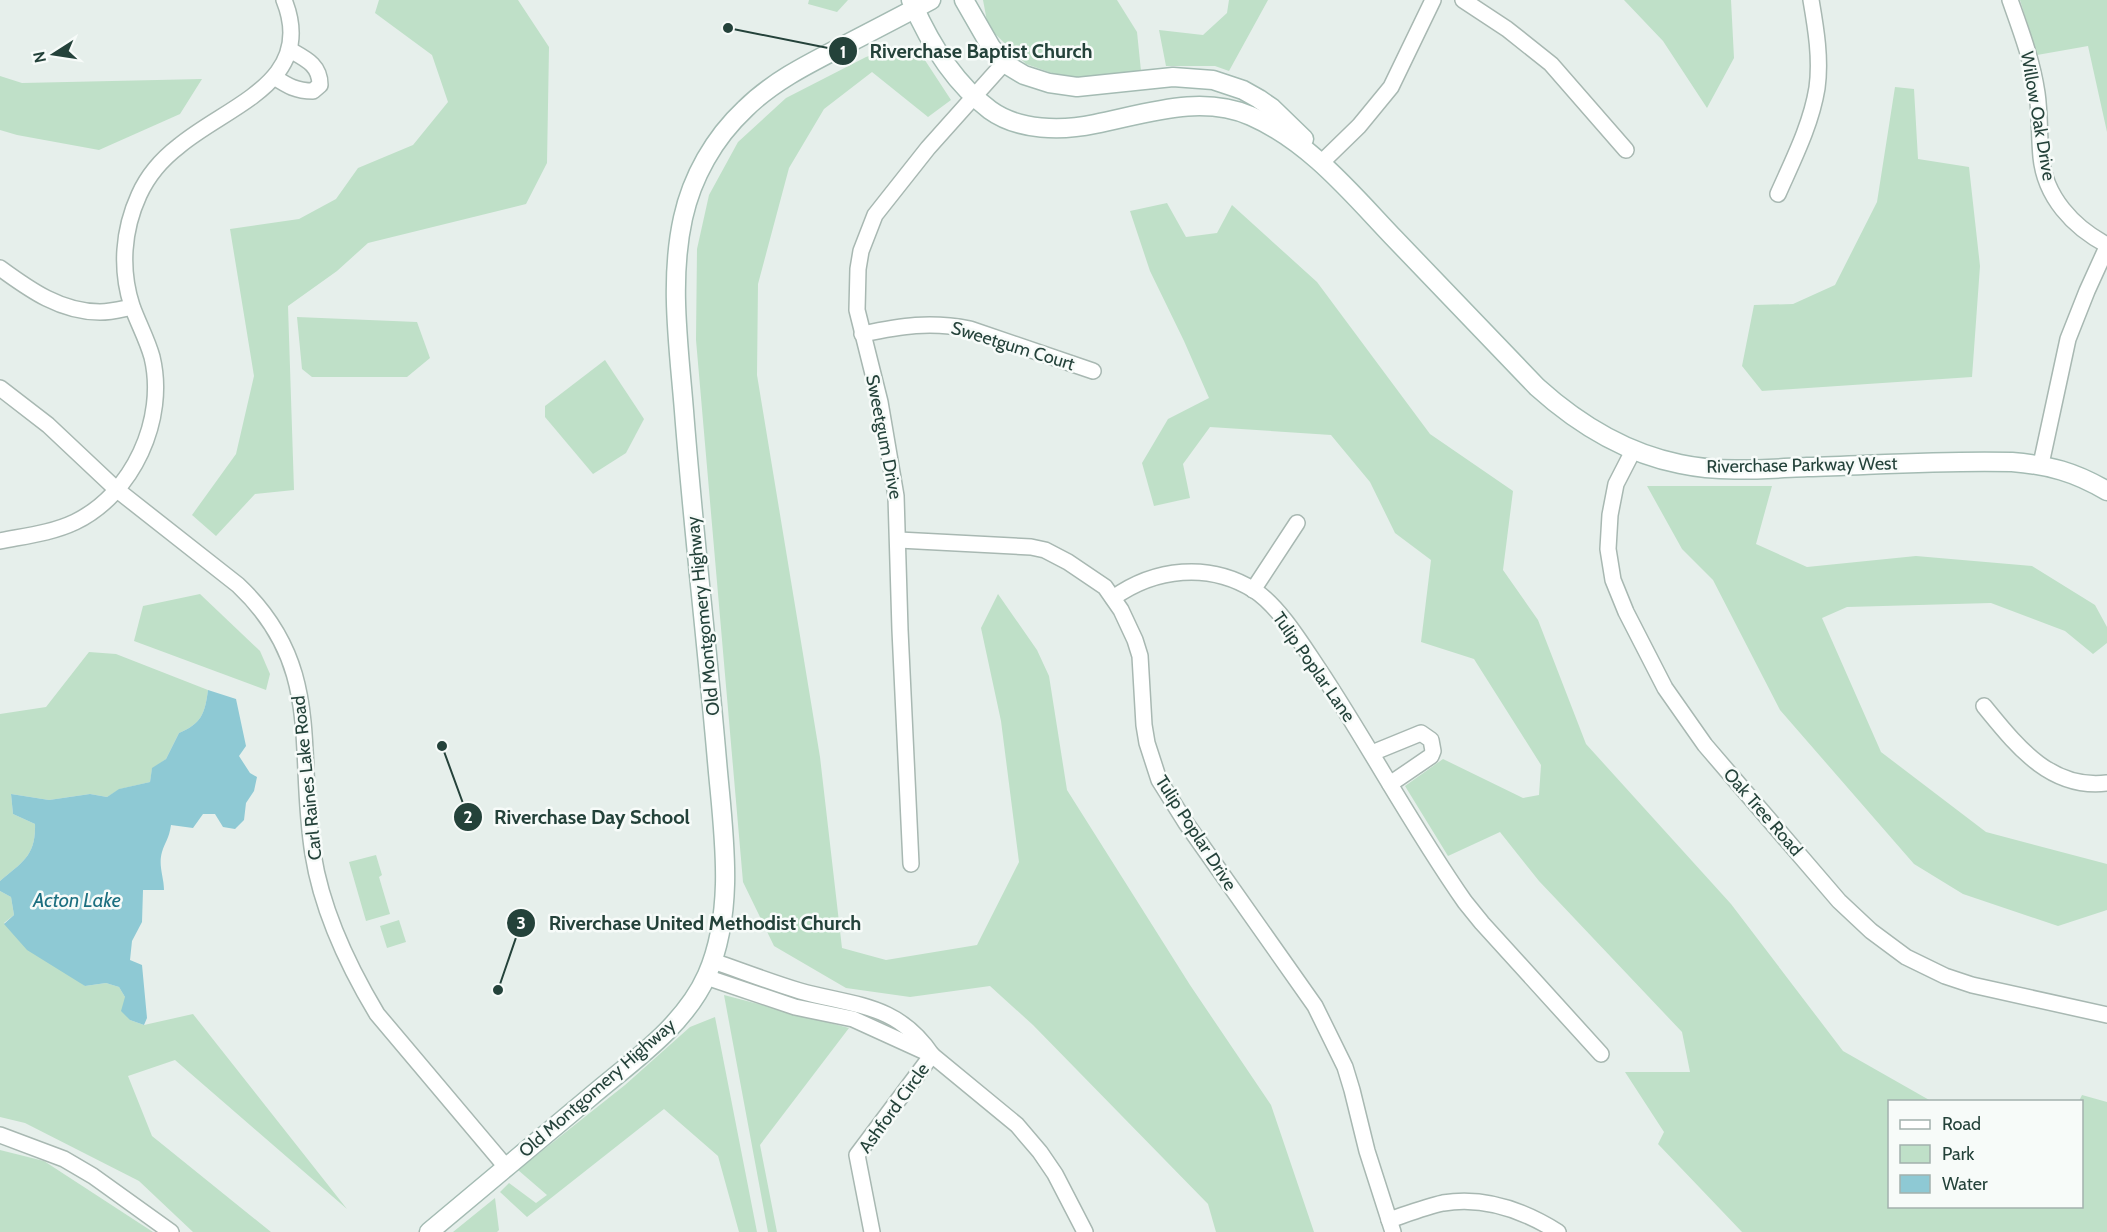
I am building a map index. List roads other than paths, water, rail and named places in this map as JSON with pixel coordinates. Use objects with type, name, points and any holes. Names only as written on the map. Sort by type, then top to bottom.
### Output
[{"type":"street","points":[[0,541],[62,528],[86,517],[116,489],[130,472],[148,437],[155,398],[152,357],[132,307],[125,273],[125,244],[132,214],[147,181],[157,166],[180,144],[252,96],[274,77],[290,50],[292,27],[284,0]]},
{"type":"street","name":"Old Montgomery Highway","points":[[429,1232],[661,1036],[694,1000],[709,969],[721,934],[725,861],[692,508],[676,302],[676,260],[683,219],[698,172],[716,144],[743,110],[771,87],[803,67],[913,4],[931,0]]},
{"type":"street","name":"Riverchase Parkway West","points":[[964,0],[991,48],[1005,63],[1024,75],[1063,86],[1077,87],[1184,77],[1213,80],[1251,94],[1272,108],[1300,134],[1322,162],[1537,387],[1576,420],[1603,436],[1678,464],[1732,470],[1981,461],[2040,465],[2079,476],[2107,491]]},
{"type":"street","points":[[1322,162],[1359,126],[1391,87],[1433,0]]},
{"type":"street","points":[[1463,0],[1507,29],[1545,59],[1626,150]]},
{"type":"street","points":[[1778,194],[1808,123],[1816,89],[1818,51],[1811,0]]},
{"type":"street","name":"Willow Oak Drive","points":[[2010,0],[2031,61],[2037,94],[2041,160],[2053,196],[2066,214],[2087,234],[2107,246]]},
{"type":"street","name":"Riverchase Parkway West","points":[[913,4],[943,60],[975,97],[1005,118],[1024,124],[1056,129],[1096,124],[1166,108],[1199,106],[1227,109],[1250,116],[1276,129],[1322,162]]},
{"type":"street","points":[[274,77],[292,89],[300,91],[313,91],[320,85],[320,76],[314,65],[290,50]]},
{"type":"street","name":"Sweetgum Drive","points":[[911,864],[896,496],[887,438],[862,334],[858,310],[858,269],[861,251],[875,215],[928,148],[1005,63]]},
{"type":"street","points":[[2040,465],[2068,339],[2107,246]]},
{"type":"street","points":[[0,268],[40,295],[68,307],[102,312],[132,307]]},
{"type":"street","name":"Sweetgum Court","points":[[862,334],[909,325],[950,325],[970,329],[1093,371]]},
{"type":"street","name":"Carl Raines Lake Road","points":[[0,388],[48,425],[116,489],[254,599],[276,630],[291,661],[300,696],[313,854],[323,898],[341,948],[377,1014],[506,1167]]},
{"type":"street","name":"Oak Tree Road","points":[[1634,449],[1616,484],[1610,515],[1608,549],[1611,573],[1626,612],[1665,688],[1683,717],[1705,745],[1839,901],[1871,931],[1906,957],[1972,986],[2107,1015]]},
{"type":"street","points":[[1253,590],[1297,523]]},
{"type":"street","name":"Tulip Poplar Drive","points":[[899,540],[1009,544],[1045,550],[1088,574],[1105,587],[1113,598],[1129,625],[1140,656],[1144,725],[1159,780],[1186,823],[1315,1006],[1326,1026],[1345,1067],[1367,1151],[1391,1226]]},
{"type":"street","name":"Tulip Poplar Lane","points":[[1113,598],[1143,581],[1166,574],[1186,572],[1218,575],[1253,590],[1263,597],[1284,620],[1319,671],[1451,881],[1477,916],[1601,1054]]},
{"type":"street","points":[[1984,706],[2014,743],[2041,767],[2062,778],[2082,783],[2107,783]]},
{"type":"street","points":[[1372,753],[1413,734],[1421,733],[1431,740],[1433,752],[1431,756],[1390,784]]},
{"type":"street","points":[[709,969],[795,1007],[853,1019],[932,1055],[1017,1125],[1055,1174],[1085,1232]]},
{"type":"street","name":"Ashford Circle","points":[[872,1232],[857,1155],[932,1055]]},
{"type":"street","points":[[0,1135],[64,1160],[93,1176],[171,1232]]},
{"type":"street","points":[[1391,1226],[1442,1203],[1480,1201],[1509,1207],[1534,1217],[1558,1232]]},
{"type":"water","name":"Acton Lake","points":[[208,690],[236,699],[246,746],[239,756],[250,773],[257,777],[254,791],[246,803],[244,820],[235,829],[223,827],[215,814],[203,814],[193,828],[171,825],[161,857],[164,890],[143,890],[142,922],[132,941],[130,960],[142,965],[147,1018],[144,1025],[130,1020],[121,1011],[125,997],[119,987],[106,983],[85,986],[27,950],[4,924],[14,915],[11,897],[0,891],[0,881],[26,857],[35,835],[35,824],[13,814],[11,794],[49,800],[90,794],[107,797],[119,789],[150,782],[152,768],[166,759],[179,733],[192,726],[201,717]]},
{"type":"place","name":"Riverchase Baptist Church","points":[[728,28]]},
{"type":"place","name":"Riverchase Day School","points":[[442,746]]},
{"type":"place","name":"Riverchase United Methodist Church","points":[[498,990]]}]
